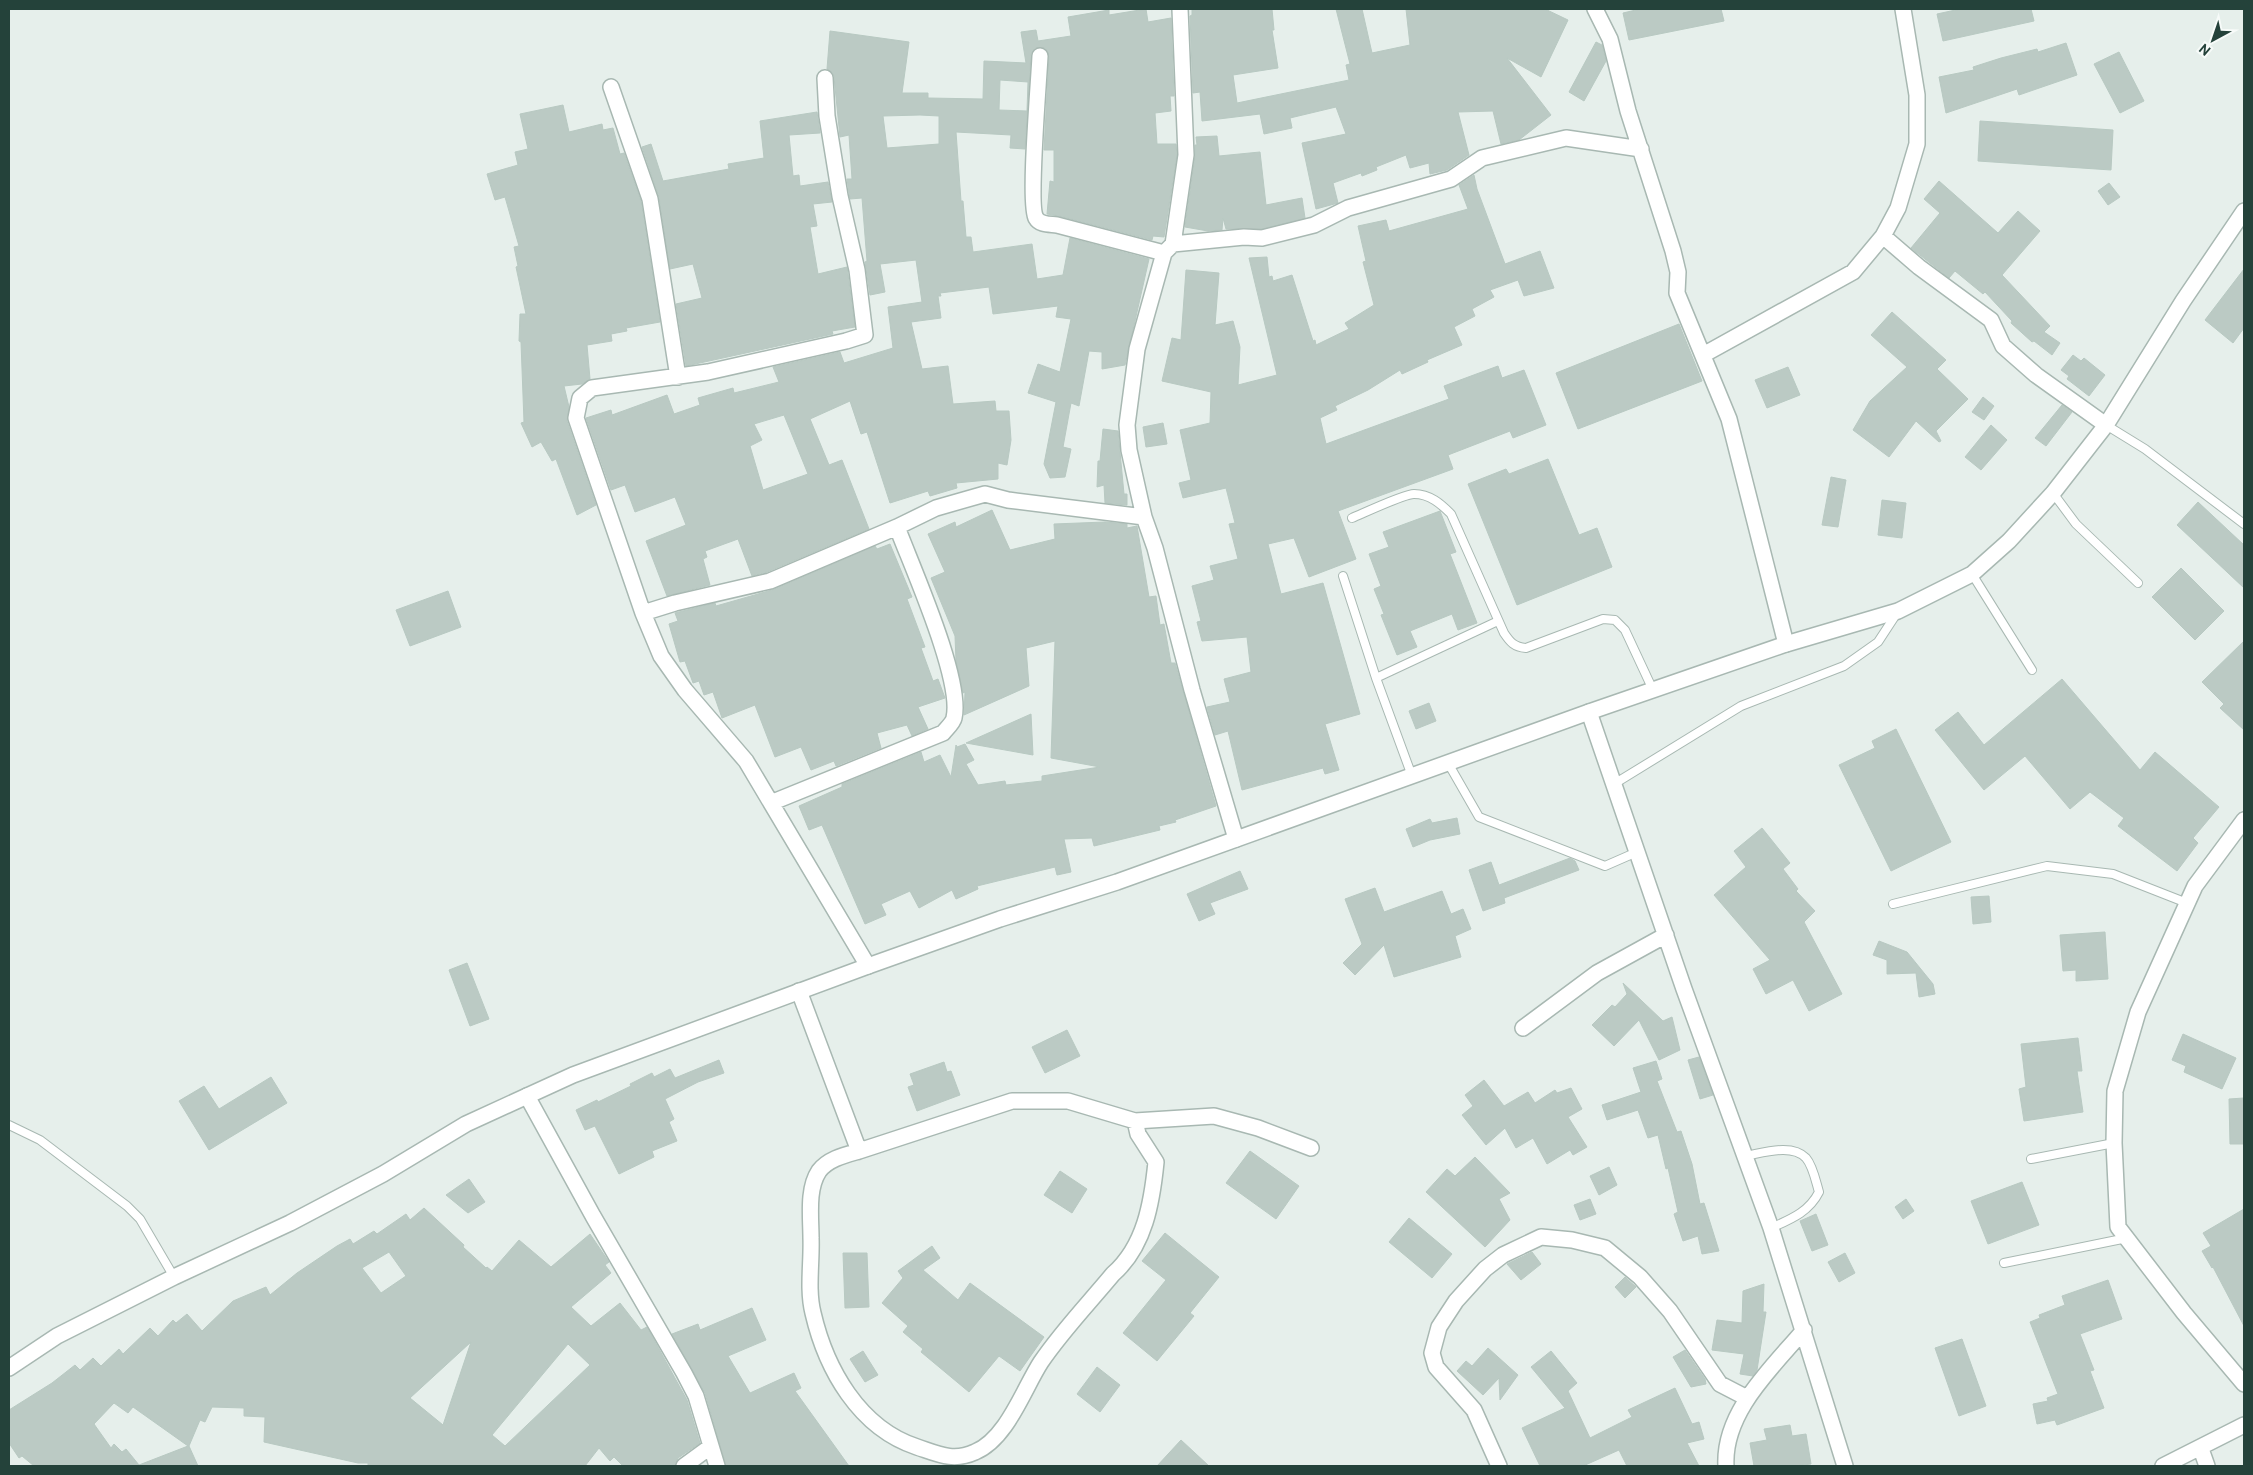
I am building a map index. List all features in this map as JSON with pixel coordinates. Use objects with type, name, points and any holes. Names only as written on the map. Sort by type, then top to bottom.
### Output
[{"type":"street","points":[[1180,9],[1186,155],[1168,248],[1137,350],[1127,425],[1129,450],[1144,517],[1155,548],[1192,690],[1236,840]]},
{"type":"street","points":[[1595,9],[1610,39],[1640,148],[1678,272],[1677,293],[1729,419],[1786,644]]},
{"type":"street","points":[[1703,355],[1853,272],[1883,236],[1898,208],[1916,144],[1916,95],[1903,9]]},
{"type":"street","points":[[1040,56],[1034,160],[1033,204],[1035,218],[1042,224],[1057,225],[1168,248],[1244,238],[1262,238],[1314,225],[1348,208],[1452,179],[1482,158],[1566,138],[1640,148]]},
{"type":"street","points":[[825,78],[827,116],[840,196],[857,270],[865,335],[708,372],[592,388],[580,398],[576,408],[576,418],[643,613],[661,656],[685,690],[746,761],[773,802],[868,966]]},
{"type":"street","points":[[611,87],[650,199],[678,377]]},
{"type":"street","points":[[9,1368],[57,1336],[174,1277],[290,1223],[383,1174],[466,1124],[573,1075],[868,966],[1236,840],[1589,712],[1786,644],[1898,611],[1972,574],[2009,541],[2053,494],[2106,425],[2183,301],[2244,211]]},
{"type":"street","points":[[1883,236],[1919,267],[1991,320],[2003,346],[2036,375],[2106,425]]},
{"type":"street","points":[[643,613],[675,602],[770,581],[936,508],[985,494],[1008,500],[1144,517]]},
{"type":"street","points":[[773,802],[943,733],[954,719],[955,689],[936,630],[896,527]]},
{"type":"street","points":[[1589,712],[1666,935],[1771,1228],[1845,1466]]},
{"type":"street","points":[[2244,820],[2195,886],[2138,1012],[2115,1091],[2114,1143],[2118,1227],[2184,1313],[2244,1384]]},
{"type":"street","points":[[1523,1028],[1597,973],[1666,935]]},
{"type":"street","points":[[799,991],[859,1151]]},
{"type":"street","points":[[527,1096],[696,1396],[717,1466]]},
{"type":"street","points":[[1135,1121],[1138,1134],[1156,1162],[1148,1212],[1132,1252],[1041,1363],[1015,1411],[995,1437],[976,1452],[950,1458],[910,1445],[873,1422],[848,1396],[822,1342],[812,1312],[810,1205],[813,1186],[819,1170],[836,1158],[1012,1101],[1068,1101],[1135,1121],[1214,1116],[1258,1128],[1311,1148]]},
{"type":"street","points":[[1499,1466],[1474,1410],[1436,1367],[1432,1353],[1439,1327],[1456,1301],[1486,1269],[1503,1255],[1541,1237],[1572,1240],[1606,1248],[1640,1277],[1670,1311],[1720,1384],[1747,1398]]},
{"type":"street","points":[[1726,1466],[1725,1455],[1734,1424],[1747,1398],[1804,1330]]},
{"type":"street","points":[[2163,1466],[2201,1449],[2244,1425]]},
{"type":"street","points":[[684,1466],[710,1447]]},
{"type":"street","points":[[2201,1449],[2207,1466]]},
{"type":"lane","points":[[2106,425],[2145,449],[2244,524]]},
{"type":"lane","points":[[1352,518],[1413,494],[1427,496],[1442,504],[1451,514],[1498,621],[1511,643],[1517,648],[1526,648],[1603,619],[1615,620],[1625,630],[1653,690]]},
{"type":"lane","points":[[2053,494],[2076,524],[2138,583]]},
{"type":"lane","points":[[1972,574],[2032,670]]},
{"type":"lane","points":[[1342,576],[1376,678],[1412,776]]},
{"type":"lane","points":[[1614,784],[1740,706],[1844,666],[1878,642],[1898,611]]},
{"type":"lane","points":[[1376,678],[1498,621]]},
{"type":"lane","points":[[1448,763],[1479,817],[1605,866],[1637,852]]},
{"type":"lane","points":[[1893,904],[2047,866],[2113,874],[2187,904]]},
{"type":"lane","points":[[9,1126],[40,1140],[127,1206],[140,1219],[174,1277]]},
{"type":"lane","points":[[2031,1159],[2114,1143]]},
{"type":"lane","points":[[1745,1156],[1790,1150],[1800,1153],[1808,1159],[1819,1192],[1813,1203],[1802,1213],[1771,1228]]},
{"type":"lane","points":[[2004,1263],[2127,1238]]},
{"type":"building","points":[[1146,9],[1148,22],[1171,18],[1174,96],[1170,96],[1171,111],[1155,113],[1157,144],[1176,144],[1177,155],[1164,237],[1153,236],[1152,240],[1047,214],[1050,181],[1054,182],[1054,150],[1044,150],[1049,57],[1045,48],[1035,48],[1031,55],[1025,149],[1010,148],[1011,135],[956,132],[961,201],[963,201],[966,237],[971,237],[973,252],[1032,244],[1037,279],[1063,275],[1070,238],[1149,259],[1125,365],[1102,369],[1102,352],[1089,351],[1079,406],[1071,403],[1063,447],[1071,449],[1065,477],[1050,478],[1044,464],[1056,402],[1028,393],[1038,364],[1060,372],[1071,319],[1056,317],[1058,306],[993,314],[989,287],[940,293],[941,296],[938,296],[941,318],[911,322],[922,369],[948,366],[953,404],[995,401],[996,411],[1009,411],[1011,440],[1007,465],[998,463],[998,479],[956,483],[957,488],[930,496],[928,491],[890,503],[867,432],[861,434],[850,401],[810,419],[829,465],[842,460],[869,529],[767,572],[752,576],[738,539],[705,551],[707,557],[703,559],[710,585],[667,596],[646,541],[686,525],[675,497],[635,512],[625,485],[611,490],[586,418],[611,410],[612,415],[667,395],[674,414],[700,405],[698,398],[733,388],[734,393],[779,382],[773,367],[840,352],[844,363],[893,348],[888,307],[922,302],[916,260],[880,264],[885,292],[870,295],[865,262],[867,261],[862,198],[850,199],[847,179],[852,179],[849,135],[840,137],[834,77],[833,73],[827,69],[830,31],[909,42],[902,93],[928,93],[928,98],[983,99],[984,61],[1026,63],[1021,32],[1036,30],[1038,41],[1071,36],[1068,17],[1109,10],[1109,15]],"holes":[[[1000,80],[1028,82],[1027,111],[999,110]],[[883,116],[939,116],[939,144],[887,148]],[[784,415],[808,474],[763,490],[750,446],[762,440],[754,424]]]},
{"type":"building","points":[[1192,9],[1272,9],[1274,30],[1272,30],[1278,68],[1233,75],[1237,103],[1349,80],[1346,65],[1350,64],[1336,9],[1362,9],[1372,53],[1410,45],[1406,9],[1545,9],[1568,20],[1541,77],[1507,58],[1551,115],[1519,140],[1501,144],[1493,111],[1458,112],[1469,155],[1447,170],[1430,174],[1429,163],[1410,168],[1406,155],[1376,167],[1377,170],[1362,176],[1361,173],[1333,183],[1338,203],[1316,209],[1302,143],[1346,134],[1336,107],[1290,118],[1292,128],[1264,134],[1260,114],[1202,121],[1200,92],[1193,93],[1190,16],[1192,15]]},
{"type":"building","points":[[1640,9],[1721,9],[1724,21],[1629,40],[1623,13]]},
{"type":"building","points":[[1960,9],[2031,9],[2034,21],[1943,41],[1937,14]]},
{"type":"building","points":[[1596,42],[1602,45],[1606,61],[1584,101],[1569,92]]},
{"type":"building","points":[[2066,43],[2077,75],[2019,95],[2017,89],[1946,113],[1939,77],[1974,70],[1973,67],[2001,58],[2037,49],[2038,52]]},
{"type":"building","points":[[2119,52],[2144,101],[2120,113],[2094,64]]},
{"type":"building","points":[[563,105],[569,132],[602,124],[603,130],[613,128],[620,154],[624,153],[641,201],[660,322],[626,328],[627,331],[611,334],[612,341],[587,345],[590,379],[582,384],[564,386],[569,407],[567,421],[596,505],[577,515],[556,459],[552,461],[541,442],[532,447],[521,423],[524,422],[521,342],[519,341],[520,314],[526,314],[516,267],[518,266],[514,247],[519,246],[505,197],[495,200],[487,174],[518,165],[515,152],[528,149],[520,114]]},
{"type":"building","points":[[817,112],[820,133],[789,135],[793,176],[799,175],[800,186],[828,182],[832,202],[813,204],[817,226],[810,227],[818,274],[847,267],[855,327],[832,331],[833,334],[686,366],[676,304],[702,298],[693,264],[670,269],[659,197],[642,147],[651,144],[663,181],[729,169],[728,164],[764,158],[760,121]]},
{"type":"building","points":[[1980,121],[2113,130],[2111,170],[1978,161]]},
{"type":"building","points":[[1217,136],[1219,156],[1260,152],[1266,205],[1302,198],[1305,218],[1261,229],[1226,229],[1223,218],[1222,230],[1208,231],[1185,227],[1195,145],[1197,145],[1196,137]]},
{"type":"building","points":[[1474,175],[1477,189],[1505,264],[1540,251],[1554,288],[1524,296],[1518,280],[1490,290],[1494,297],[1472,309],[1475,316],[1454,327],[1462,345],[1427,360],[1428,362],[1402,374],[1400,370],[1368,390],[1335,406],[1337,410],[1320,418],[1326,444],[1449,399],[1444,386],[1498,366],[1502,378],[1524,370],[1546,425],[1513,438],[1510,431],[1448,455],[1453,469],[1338,511],[1356,559],[1309,577],[1294,538],[1268,544],[1281,594],[1323,583],[1360,714],[1325,724],[1339,770],[1325,774],[1323,768],[1242,790],[1228,731],[1215,735],[1207,707],[1230,702],[1224,679],[1251,672],[1247,637],[1202,641],[1197,622],[1201,621],[1192,586],[1214,580],[1210,566],[1238,559],[1229,524],[1235,523],[1226,488],[1183,498],[1179,483],[1191,480],[1180,430],[1210,423],[1211,392],[1162,381],[1172,338],[1181,340],[1186,270],[1219,273],[1215,325],[1233,321],[1240,347],[1238,385],[1277,375],[1249,258],[1267,257],[1269,277],[1272,276],[1273,281],[1292,275],[1313,341],[1315,340],[1316,345],[1349,329],[1345,323],[1374,305],[1363,262],[1366,261],[1358,226],[1386,220],[1389,231],[1468,209],[1459,185]]},
{"type":"building","points":[[1939,181],[1998,233],[2018,211],[2040,231],[2002,275],[2050,326],[2044,332],[2060,343],[2052,355],[2034,341],[2032,342],[2011,323],[2012,321],[1985,292],[1983,294],[1955,271],[1949,278],[1911,248],[1940,213],[1924,199]]},
{"type":"building","points":[[2109,183],[2120,197],[2108,205],[2098,191]]},
{"type":"building","points":[[2244,269],[2244,328],[2233,343],[2205,320]]},
{"type":"building","points":[[1892,312],[1946,360],[1937,369],[1968,399],[1936,431],[1941,441],[1939,442],[1916,421],[1889,457],[1853,430],[1870,401],[1907,367],[1871,335]]},
{"type":"building","points":[[1679,324],[1702,381],[1578,429],[1556,373]]},
{"type":"building","points":[[2073,355],[2081,361],[2084,358],[2105,375],[2089,396],[2067,379],[2069,376],[2061,370]]},
{"type":"building","points":[[1788,367],[1800,395],[1767,408],[1755,380]]},
{"type":"building","points":[[1983,397],[1994,406],[1984,420],[1972,412]]},
{"type":"building","points":[[2062,405],[2072,412],[2046,446],[2035,438]]},
{"type":"building","points":[[1163,423],[1167,444],[1146,447],[1143,427]]},
{"type":"building","points":[[1991,425],[2007,440],[1981,470],[1965,457]]},
{"type":"building","points":[[1103,429],[1118,431],[1124,494],[1127,494],[1127,505],[1105,503],[1104,485],[1097,487],[1098,461],[1100,461]]},
{"type":"building","points":[[1548,459],[1579,535],[1597,528],[1612,567],[1517,605],[1468,484],[1506,469],[1509,474]]},
{"type":"building","points":[[1831,477],[1846,480],[1838,527],[1822,525]]},
{"type":"building","points":[[1882,500],[1906,503],[1902,538],[1878,535]]},
{"type":"building","points":[[2198,502],[2244,545],[2244,588],[2177,525]]},
{"type":"building","points":[[992,510],[1010,550],[1055,539],[1054,524],[1105,522],[1127,524],[1127,528],[1137,526],[1149,597],[1156,596],[1160,625],[1164,624],[1171,663],[1175,663],[1216,806],[1175,820],[1176,822],[1159,826],[1160,830],[1094,846],[1092,838],[1064,839],[1071,872],[1057,875],[1055,867],[977,886],[978,889],[956,899],[952,890],[919,908],[910,891],[881,904],[886,915],[865,924],[822,825],[809,830],[799,806],[842,787],[842,784],[921,752],[924,762],[940,755],[951,777],[956,745],[957,747],[965,744],[974,760],[966,764],[978,785],[1005,781],[1006,785],[1042,781],[1042,776],[1100,767],[1051,758],[1055,641],[1026,648],[1029,686],[964,715],[965,692],[963,693],[956,661],[955,636],[931,578],[945,572],[928,534],[955,522],[956,527]]},
{"type":"building","points":[[1440,511],[1456,552],[1450,554],[1477,623],[1458,630],[1452,614],[1410,631],[1417,647],[1397,655],[1381,615],[1384,614],[1374,589],[1381,586],[1369,554],[1389,547],[1383,532]]},
{"type":"building","points":[[890,544],[912,597],[907,599],[925,647],[921,648],[933,681],[938,679],[945,698],[918,707],[928,729],[912,736],[907,725],[877,733],[881,748],[836,766],[834,761],[811,770],[801,747],[775,757],[755,705],[722,718],[713,692],[704,695],[699,681],[693,683],[685,661],[680,662],[669,624],[678,621],[675,613],[715,603],[716,606],[772,590],[875,546],[877,549]]},
{"type":"building","points":[[2181,568],[2224,611],[2195,640],[2152,597]]},
{"type":"building","points":[[448,591],[461,627],[410,646],[396,610]]},
{"type":"building","points":[[2244,641],[2244,730],[2220,708],[2224,704],[2202,682]]},
{"type":"building","points":[[2062,679],[2140,770],[2155,752],[2219,807],[2193,838],[2198,843],[2177,871],[2118,826],[2124,818],[2090,792],[2070,809],[2025,756],[1984,790],[1935,730],[1958,712],[1984,745]]},
{"type":"building","points":[[1429,703],[1436,721],[1416,729],[1409,711]]},
{"type":"building","points":[[1031,714],[1033,755],[966,743]]},
{"type":"building","points":[[1896,729],[1951,842],[1891,871],[1839,765],[1875,748],[1872,741]]},
{"type":"building","points":[[1457,818],[1460,834],[1430,840],[1413,847],[1406,829],[1430,819],[1432,823]]},
{"type":"building","points":[[1762,828],[1790,863],[1783,869],[1798,889],[1796,891],[1815,911],[1804,922],[1842,994],[1809,1011],[1793,980],[1766,994],[1753,969],[1770,960],[1714,895],[1746,867],[1734,851]]},
{"type":"building","points":[[1570,858],[1575,861],[1579,870],[1504,898],[1505,903],[1483,911],[1469,870],[1491,862],[1499,885]]},
{"type":"building","points":[[1240,871],[1248,889],[1210,903],[1215,914],[1199,921],[1187,894]]},
{"type":"building","points":[[1375,888],[1384,912],[1442,891],[1451,914],[1463,909],[1471,929],[1455,936],[1461,957],[1394,977],[1384,945],[1355,975],[1343,963],[1362,944],[1345,899]]},
{"type":"building","points":[[1989,896],[1991,922],[1973,924],[1971,897]]},
{"type":"building","points":[[2105,932],[2108,979],[2076,981],[2076,970],[2063,971],[2060,935]]},
{"type":"building","points":[[1879,941],[1907,952],[1933,984],[1935,994],[1919,997],[1916,973],[1887,974],[1887,960],[1873,955]]},
{"type":"building","points":[[467,963],[489,1019],[470,1026],[449,970]]},
{"type":"building","points":[[1623,983],[1663,1021],[1672,1017],[1680,1050],[1659,1060],[1639,1020],[1614,1046],[1592,1025],[1612,1005],[1615,1007],[1627,994]]},
{"type":"building","points":[[1067,1030],[1080,1056],[1045,1073],[1032,1047]]},
{"type":"building","points":[[2183,1034],[2236,1058],[2222,1089],[2184,1072],[2186,1066],[2172,1060]]},
{"type":"building","points":[[2078,1038],[2082,1071],[2077,1071],[2083,1112],[2024,1121],[2019,1089],[2026,1087],[2021,1044]]},
{"type":"building","points":[[1699,1057],[1713,1095],[1700,1099],[1688,1060]]},
{"type":"building","points":[[719,1060],[724,1073],[698,1082],[665,1099],[674,1119],[669,1122],[677,1141],[652,1151],[654,1157],[619,1174],[595,1126],[585,1130],[576,1110],[631,1086],[630,1084],[652,1073],[654,1077],[670,1069],[675,1078]]},
{"type":"building","points":[[1656,1061],[1662,1079],[1657,1081],[1677,1132],[1681,1131],[1692,1164],[1700,1204],[1704,1203],[1719,1251],[1702,1254],[1698,1236],[1683,1241],[1674,1214],[1678,1212],[1658,1135],[1648,1138],[1638,1110],[1607,1120],[1602,1105],[1641,1092],[1633,1068]]},
{"type":"building","points":[[944,1062],[947,1072],[951,1071],[960,1095],[917,1111],[908,1087],[914,1085],[910,1074]]},
{"type":"building","points":[[271,1077],[287,1103],[209,1150],[179,1101],[204,1086],[219,1109]]},
{"type":"building","points":[[1484,1080],[1504,1106],[1528,1092],[1535,1103],[1555,1090],[1557,1093],[1571,1088],[1582,1109],[1568,1117],[1587,1147],[1573,1155],[1570,1150],[1547,1164],[1533,1138],[1516,1148],[1505,1128],[1486,1145],[1462,1115],[1473,1106],[1465,1095]]},
{"type":"building","points":[[2244,1098],[2244,1144],[2230,1144],[2229,1099]]},
{"type":"building","points":[[1250,1151],[1299,1186],[1276,1219],[1226,1183]]},
{"type":"building","points":[[1475,1157],[1510,1193],[1499,1199],[1510,1220],[1485,1247],[1426,1192],[1447,1169],[1455,1176]]},
{"type":"building","points":[[1609,1167],[1617,1185],[1599,1195],[1590,1176]]},
{"type":"building","points":[[1060,1171],[1087,1189],[1072,1213],[1044,1195]]},
{"type":"building","points":[[469,1179],[485,1202],[468,1213],[446,1195]]},
{"type":"building","points":[[2022,1182],[2039,1225],[1988,1244],[1971,1201]]},
{"type":"building","points":[[1590,1199],[1596,1214],[1580,1220],[1574,1205]]},
{"type":"building","points":[[1906,1199],[1914,1211],[1903,1219],[1895,1207]]},
{"type":"building","points":[[424,1208],[464,1245],[463,1247],[486,1268],[492,1271],[519,1240],[551,1267],[590,1234],[609,1262],[605,1265],[611,1273],[571,1307],[591,1326],[620,1303],[641,1330],[647,1327],[687,1400],[700,1443],[678,1458],[675,1466],[623,1466],[614,1457],[610,1461],[599,1448],[585,1466],[368,1466],[368,1463],[358,1463],[264,1442],[265,1417],[244,1416],[244,1408],[212,1407],[205,1422],[200,1420],[189,1446],[198,1466],[34,1466],[22,1456],[19,1458],[9,1443],[9,1410],[52,1383],[75,1365],[80,1370],[93,1358],[101,1366],[119,1349],[123,1354],[150,1328],[158,1336],[173,1320],[176,1323],[187,1314],[202,1331],[233,1301],[266,1287],[270,1295],[297,1273],[350,1239],[353,1244],[374,1231],[377,1234],[406,1214],[410,1220]],"holes":[[[389,1252],[406,1276],[381,1293],[362,1268]],[[471,1342],[443,1425],[410,1398]],[[568,1344],[590,1365],[505,1446],[492,1435]],[[114,1403],[128,1413],[133,1407],[188,1446],[139,1465],[126,1449],[122,1452],[114,1444],[111,1448],[94,1424]]]},
{"type":"building","points":[[2244,1209],[2244,1326],[2213,1267],[2202,1251],[2211,1246],[2203,1233]]},
{"type":"building","points":[[1816,1214],[1828,1245],[1812,1251],[1800,1221]]},
{"type":"building","points":[[1409,1218],[1452,1254],[1432,1278],[1389,1242]]},
{"type":"building","points":[[1165,1233],[1219,1277],[1190,1313],[1194,1316],[1157,1361],[1123,1333],[1166,1280],[1142,1261]]},
{"type":"building","points":[[932,1246],[940,1258],[923,1270],[958,1300],[970,1283],[1044,1337],[1020,1371],[999,1356],[969,1392],[921,1352],[923,1349],[903,1332],[908,1326],[882,1303],[903,1278],[898,1271]]},
{"type":"building","points":[[1532,1252],[1541,1264],[1521,1280],[1507,1264]]},
{"type":"building","points":[[843,1253],[867,1253],[869,1307],[845,1308]]},
{"type":"building","points":[[1845,1253],[1855,1273],[1839,1282],[1828,1262]]},
{"type":"building","points":[[1625,1277],[1636,1287],[1625,1298],[1615,1287]]},
{"type":"building","points":[[2108,1280],[2122,1319],[2080,1334],[2094,1370],[2090,1371],[2104,1408],[2057,1425],[2055,1420],[2037,1424],[2033,1404],[2048,1401],[2047,1398],[2058,1394],[2030,1322],[2040,1318],[2039,1315],[2065,1305],[2062,1296]]},
{"type":"building","points":[[1764,1284],[1763,1312],[1766,1312],[1757,1370],[1753,1376],[1740,1374],[1744,1354],[1712,1350],[1717,1320],[1742,1323],[1743,1291]]},
{"type":"building","points":[[752,1308],[766,1340],[728,1356],[750,1393],[794,1373],[801,1388],[795,1391],[849,1466],[726,1466],[705,1393],[672,1334],[698,1324],[700,1330]]},
{"type":"building","points":[[1962,1339],[1986,1406],[1959,1416],[1935,1348]]},
{"type":"building","points":[[1488,1348],[1518,1375],[1500,1400],[1499,1378],[1483,1395],[1457,1371],[1466,1361],[1472,1366]]},
{"type":"building","points":[[1685,1350],[1705,1379],[1706,1384],[1691,1387],[1673,1357]]},
{"type":"building","points":[[863,1351],[878,1375],[865,1382],[850,1359]]},
{"type":"building","points":[[1551,1351],[1577,1383],[1568,1391],[1590,1438],[1632,1417],[1628,1410],[1675,1388],[1692,1424],[1699,1422],[1704,1439],[1687,1443],[1699,1466],[1627,1466],[1619,1450],[1583,1466],[1540,1466],[1522,1428],[1565,1408],[1531,1367]]},
{"type":"building","points":[[1097,1367],[1120,1385],[1100,1412],[1077,1394]]},
{"type":"building","points":[[1790,1425],[1792,1436],[1806,1434],[1811,1464],[1754,1466],[1750,1443],[1767,1440],[1764,1429]]},
{"type":"building","points":[[1181,1440],[1209,1466],[1157,1466]]}]
